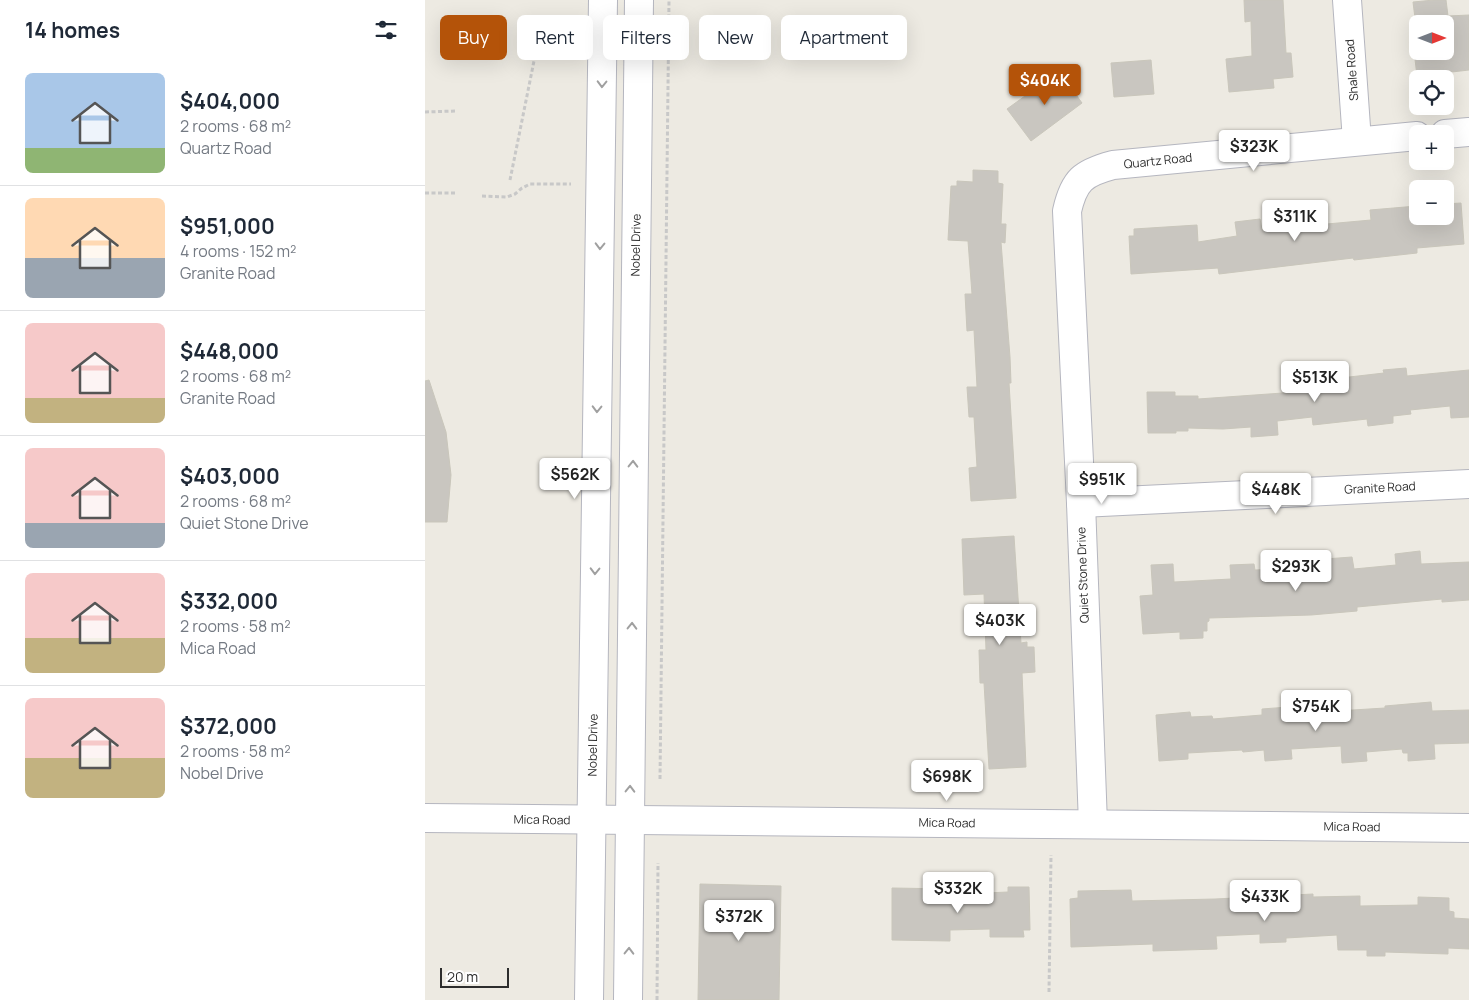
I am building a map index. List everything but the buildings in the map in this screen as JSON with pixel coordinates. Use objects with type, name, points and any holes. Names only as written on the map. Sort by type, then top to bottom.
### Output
[{"type":"street","name":"Nobel Drive","points":[[589,1000],[603,0]]},
{"type":"street","name":"Nobel Drive","points":[[628,1000],[639,0]]},
{"type":"street","name":"Shale Road","points":[[1347,0],[1357,141]]},
{"type":"street","points":[[1454,133],[1469,132]]},
{"type":"street","name":"Quartz Road","points":[[1081,179],[1095,170],[1113,165],[1409,137]]},
{"type":"street","name":"Quiet Stone Drive","points":[[1081,179],[1070,194],[1067,211],[1081,503],[1093,824]]},
{"type":"street","name":"Granite Road","points":[[1081,503],[1469,484]]},
{"type":"street","points":[[596,490],[633,490]]},
{"type":"street","name":"Mica Road","points":[[425,818],[1469,828]]},
{"type":"path","points":[[660,779],[669,0]]},
{"type":"path","points":[[510,180],[534,60]]},
{"type":"path","points":[[425,112],[455,110]]},
{"type":"path","points":[[482,196],[507,197],[530,184],[571,184]]},
{"type":"path","points":[[425,193],[455,193]]},
{"type":"path","points":[[1049,992],[1051,855]]},
{"type":"path","points":[[657,1000],[658,863]]}]
